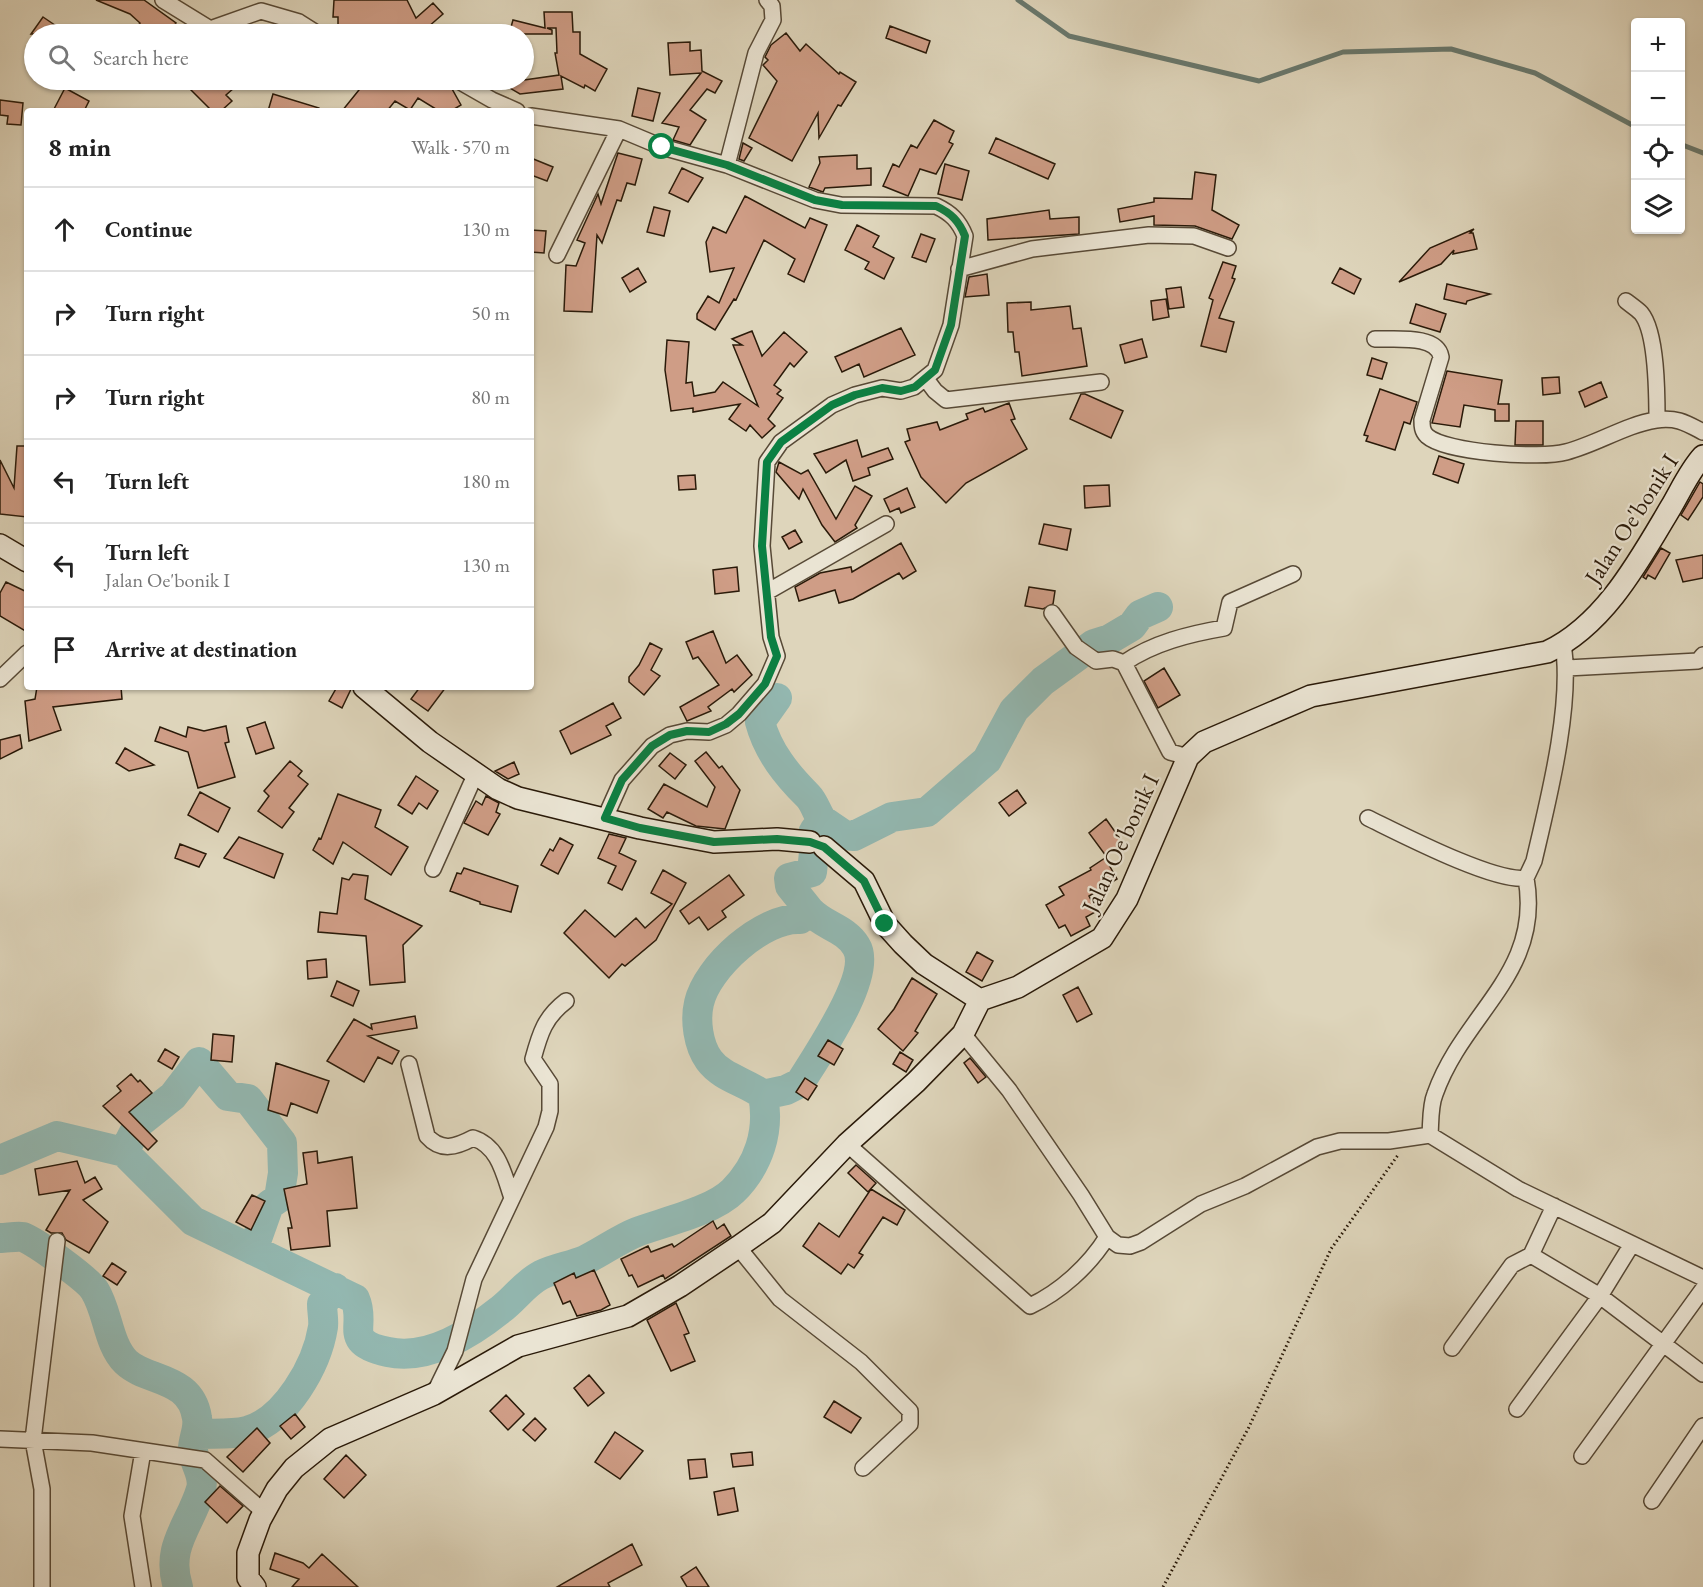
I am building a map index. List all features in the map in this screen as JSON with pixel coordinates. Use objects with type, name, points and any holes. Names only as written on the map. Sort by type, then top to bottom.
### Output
[{"type":"street","points":[[163,0],[202,24]]},
{"type":"street","points":[[727,165],[756,52],[773,20],[772,6],[767,0]]},
{"type":"street","points":[[223,24],[261,10],[302,24]]},
{"type":"street","points":[[474,90],[510,108]]},
{"type":"street","points":[[534,116],[619,129],[662,147],[727,165],[815,200],[842,205],[936,206],[949,213],[960,224],[965,236],[951,325],[935,370],[915,387],[901,391],[882,388],[855,395],[832,405],[781,442],[767,462],[762,546],[771,637],[777,656],[765,684],[739,714],[726,724],[709,732],[687,731],[670,735],[652,746],[622,780],[605,818]]},
{"type":"street","points":[[557,255],[619,129]]},
{"type":"street","points":[[959,269],[1032,249],[1149,235],[1194,236],[1227,248]]},
{"type":"street","points":[[1626,301],[1642,315],[1652,345],[1657,367],[1657,420]]},
{"type":"street","points":[[1375,339],[1425,342],[1436,345],[1440,350],[1441,357],[1422,420],[1422,430],[1433,440],[1444,444],[1513,456],[1544,455],[1565,453],[1657,420],[1680,419],[1703,432]]},
{"type":"street","points":[[926,379],[946,400],[1101,382]]},
{"type":"street","name":"Jalan Oe'bonik I","points":[[980,1000],[1018,987],[1102,938],[1127,899],[1188,757],[1204,742],[1311,696],[1547,652],[1563,644],[1604,607],[1627,579],[1703,456]]},
{"type":"street","points":[[767,592],[886,524]]},
{"type":"street","points":[[0,545],[24,559]]},
{"type":"street","points":[[1124,663],[1141,651],[1194,633],[1224,628],[1230,602],[1293,574]]},
{"type":"street","points":[[1052,614],[1076,647],[1096,661],[1113,659],[1124,663],[1170,752],[1188,757]]},
{"type":"street","points":[[1423,1135],[1434,1097],[1446,1068],[1461,1041],[1512,972],[1524,942],[1529,923],[1526,878],[1534,861],[1548,800],[1567,668],[1563,644]]},
{"type":"street","points":[[0,679],[24,656]]},
{"type":"street","points":[[1567,668],[1701,661]]},
{"type":"street","points":[[255,1587],[248,1578],[248,1553],[264,1512],[277,1488],[294,1468],[330,1439],[434,1394],[518,1346],[628,1316],[680,1286],[738,1247],[772,1223],[847,1144],[916,1082],[963,1034],[980,1000],[924,964],[903,944],[885,924],[864,881],[817,844],[777,839],[714,842],[640,828],[518,798],[498,789],[430,742],[368,690]]},
{"type":"street","points":[[433,868],[476,773]]},
{"type":"street","points":[[1368,818],[1451,857],[1503,876],[1526,878]]},
{"type":"street","points":[[434,1394],[455,1351],[474,1279],[539,1144],[550,1111],[550,1083],[533,1059],[542,1026],[552,1012],[566,1000]]},
{"type":"street","points":[[963,1034],[1009,1090],[1107,1237],[1118,1245],[1142,1242],[1201,1204],[1245,1186],[1317,1147],[1340,1142],[1389,1141],[1423,1135],[1518,1189],[1703,1278]]},
{"type":"street","points":[[409,1064],[427,1136],[434,1145],[445,1147],[459,1146],[472,1138],[483,1141],[498,1159],[512,1198]]},
{"type":"street","points":[[847,1144],[1030,1306],[1047,1298],[1095,1257],[1107,1237]]},
{"type":"street","points":[[1452,1348],[1512,1265],[1531,1255],[1554,1206]]},
{"type":"street","points":[[42,1587],[42,1489],[33,1440],[57,1242]]},
{"type":"street","points":[[1517,1409],[1600,1296],[1632,1244]]},
{"type":"street","points":[[738,1247],[780,1299],[861,1362],[910,1411],[910,1424],[863,1468]]},
{"type":"street","points":[[1531,1255],[1600,1296],[1703,1374]]},
{"type":"street","points":[[1582,1456],[1703,1289]]},
{"type":"street","points":[[1652,1501],[1703,1426]]},
{"type":"street","points":[[0,1439],[92,1443],[205,1460],[264,1512]]},
{"type":"street","points":[[143,1587],[132,1516],[144,1451]]},
{"type":"path","points":[[1163,1587],[1249,1427],[1330,1249],[1423,1135]]},
{"type":"building","points":[[96,0],[144,0],[176,23],[139,24],[130,14]]},
{"type":"building","points":[[334,0],[407,0],[416,18],[433,3],[443,14],[432,24],[338,24],[338,17],[333,17]]},
{"type":"building","points":[[544,12],[572,12],[573,32],[580,32],[580,54],[607,69],[595,91],[561,76],[563,89],[520,94],[513,90],[534,90],[534,79],[559,75],[555,53],[557,53],[556,28],[547,28],[552,30],[552,34],[534,34],[534,25],[545,28]]},
{"type":"building","points":[[43,17],[53,24],[38,24]]},
{"type":"building","points":[[513,20],[529,24],[512,24]]},
{"type":"building","points":[[890,26],[930,41],[926,53],[886,38]]},
{"type":"building","points":[[786,33],[800,51],[806,44],[839,74],[840,72],[856,82],[841,106],[838,105],[819,138],[818,113],[792,161],[749,138],[777,81],[763,65],[768,60],[765,57],[771,45]]},
{"type":"building","points":[[690,42],[690,51],[701,50],[702,71],[722,81],[715,93],[707,89],[690,110],[706,120],[690,145],[673,140],[679,127],[662,123],[701,73],[670,75],[668,43]]},
{"type":"building","points":[[638,88],[660,93],[653,121],[632,116]]},
{"type":"building","points":[[64,90],[69,90],[89,101],[86,108],[55,108]]},
{"type":"building","points":[[191,90],[232,90],[226,95],[232,101],[224,108],[209,108]]},
{"type":"building","points":[[359,90],[453,90],[461,105],[456,108],[434,108],[418,98],[411,108],[407,108],[395,101],[389,108],[344,108]]},
{"type":"building","points":[[273,94],[319,108],[269,108]]},
{"type":"building","points":[[0,100],[23,103],[21,125],[7,124],[8,116],[0,115]]},
{"type":"building","points":[[934,120],[954,131],[949,142],[953,144],[936,174],[920,169],[908,196],[883,186],[893,164],[899,167],[911,145],[917,148]]},
{"type":"building","points":[[996,138],[1055,164],[1048,179],[989,153]]},
{"type":"building","points":[[743,143],[752,148],[744,161],[739,159]]},
{"type":"building","points":[[618,153],[642,159],[635,185],[627,183],[621,201],[617,200],[602,243],[597,235],[592,312],[564,311],[566,265],[576,266],[585,243],[577,240],[598,194],[601,204]]},
{"type":"building","points":[[857,155],[857,169],[871,168],[871,185],[825,188],[823,192],[809,187],[820,163],[819,157]]},
{"type":"building","points":[[534,159],[553,167],[547,181],[534,176]]},
{"type":"building","points":[[945,164],[969,171],[962,200],[938,194]]},
{"type":"building","points":[[682,168],[703,178],[688,202],[669,193]]},
{"type":"building","points":[[1195,172],[1216,175],[1212,210],[1239,225],[1232,239],[1195,226],[1154,225],[1154,216],[1120,222],[1118,209],[1154,202],[1154,198],[1192,199]]},
{"type":"building","points":[[745,196],[805,228],[810,218],[827,225],[804,282],[788,274],[795,259],[764,240],[736,300],[734,299],[715,330],[697,319],[697,314],[708,296],[719,303],[734,268],[710,272],[706,242],[713,227],[726,233]]},
{"type":"building","points":[[654,207],[670,211],[664,236],[647,232]]},
{"type":"building","points":[[1049,210],[1050,219],[1079,217],[1079,234],[988,240],[987,219]]},
{"type":"building","points":[[857,225],[879,236],[873,247],[894,258],[884,279],[865,269],[869,262],[845,250]]},
{"type":"building","points":[[1474,229],[1470,233],[1473,233],[1477,249],[1453,254],[1454,250],[1441,264],[1399,282],[1430,248]]},
{"type":"building","points":[[534,230],[546,231],[544,253],[534,252]]},
{"type":"building","points":[[921,234],[935,239],[926,262],[912,257]]},
{"type":"building","points":[[1223,262],[1236,266],[1232,278],[1235,279],[1219,318],[1234,322],[1226,352],[1201,346],[1213,300],[1209,298]]},
{"type":"building","points":[[638,268],[646,282],[630,292],[622,278]]},
{"type":"building","points":[[1340,268],[1361,279],[1354,294],[1332,283]]},
{"type":"building","points":[[987,274],[989,295],[965,297],[969,277]]},
{"type":"building","points":[[1447,284],[1490,294],[1467,301],[1466,304],[1444,299]]},
{"type":"building","points":[[1181,287],[1184,307],[1169,309],[1166,289]]},
{"type":"building","points":[[1166,299],[1169,317],[1153,320],[1151,301]]},
{"type":"building","points":[[1031,302],[1031,310],[1070,306],[1073,329],[1081,328],[1087,366],[1022,376],[1019,352],[1015,352],[1013,332],[1008,332],[1007,303]]},
{"type":"building","points":[[1416,304],[1446,314],[1440,332],[1410,323]]},
{"type":"building","points":[[901,328],[915,355],[864,377],[859,364],[842,372],[835,357]]},
{"type":"building","points":[[752,331],[762,356],[784,332],[807,352],[794,367],[790,363],[774,385],[781,390],[777,394],[783,398],[768,419],[775,426],[762,438],[750,425],[746,431],[729,419],[740,404],[693,412],[693,408],[671,411],[665,370],[667,340],[689,342],[686,383],[692,382],[694,396],[715,392],[723,382],[758,406],[733,345],[742,345],[732,339]]},
{"type":"building","points":[[1142,339],[1147,357],[1125,363],[1120,345]]},
{"type":"building","points":[[1372,358],[1387,363],[1382,379],[1367,375]]},
{"type":"building","points":[[1447,371],[1502,380],[1498,404],[1509,404],[1509,421],[1495,421],[1495,410],[1464,405],[1460,427],[1432,423]]},
{"type":"building","points":[[1559,377],[1560,393],[1543,395],[1542,378]]},
{"type":"building","points":[[1601,382],[1607,397],[1585,407],[1579,392]]},
{"type":"building","points":[[1380,389],[1417,402],[1410,424],[1404,422],[1395,450],[1366,441],[1368,436],[1364,435]]},
{"type":"building","points":[[1081,394],[1123,411],[1111,438],[1070,419]]},
{"type":"building","points":[[1009,403],[1015,419],[1011,420],[1027,449],[966,483],[946,503],[921,477],[905,442],[910,440],[907,429],[937,422],[940,430],[968,419],[966,414],[983,408],[985,412]]},
{"type":"building","points":[[1516,421],[1543,421],[1543,445],[1515,445]]},
{"type":"building","points":[[857,440],[862,457],[888,448],[893,459],[868,468],[870,475],[853,481],[846,460],[826,473],[814,454]]},
{"type":"building","points":[[17,446],[24,446],[24,517],[0,514],[0,460],[14,488]]},
{"type":"building","points":[[1439,456],[1464,464],[1458,483],[1433,474]]},
{"type":"building","points":[[779,462],[801,474],[808,470],[836,519],[855,486],[872,496],[855,525],[857,528],[835,542],[822,525],[803,489],[799,499],[776,472]]},
{"type":"building","points":[[695,475],[696,489],[679,490],[678,476]]},
{"type":"building","points":[[1700,482],[1703,484],[1703,497],[1688,520],[1681,515]]},
{"type":"building","points":[[1109,485],[1110,506],[1085,508],[1084,486]]},
{"type":"building","points":[[907,488],[915,507],[901,513],[899,508],[890,512],[884,499]]},
{"type":"building","points":[[1044,524],[1071,529],[1067,550],[1039,544]]},
{"type":"building","points":[[795,530],[802,542],[789,549],[782,537]]},
{"type":"building","points":[[901,543],[916,571],[903,579],[899,573],[853,599],[839,603],[835,590],[799,601],[795,587],[820,573],[851,567],[852,572]]},
{"type":"building","points":[[1661,548],[1670,553],[1655,579],[1648,575],[1646,579],[1643,577]]},
{"type":"building","points":[[1703,555],[1703,578],[1683,582],[1676,560]]},
{"type":"building","points":[[737,567],[739,591],[715,594],[713,570]]},
{"type":"building","points":[[6,582],[24,591],[24,630],[0,616],[0,593]]},
{"type":"building","points":[[1029,587],[1055,591],[1053,604],[1043,609],[1025,606]]},
{"type":"building","points":[[713,631],[726,663],[737,655],[752,675],[734,692],[732,689],[708,707],[711,711],[687,721],[680,707],[719,685],[698,657],[693,659],[686,642]]},
{"type":"building","points":[[650,643],[662,649],[651,670],[660,676],[644,695],[629,682],[629,677],[639,665]]},
{"type":"building","points":[[1164,668],[1180,695],[1158,708],[1144,681]]},
{"type":"building","points":[[36,690],[121,690],[122,699],[53,707],[61,730],[29,741],[25,701],[35,699]]},
{"type":"building","points":[[335,690],[351,690],[342,708],[329,701]]},
{"type":"building","points":[[418,690],[444,690],[428,711],[411,699]]},
{"type":"building","points":[[613,703],[621,718],[606,726],[611,735],[571,754],[560,731]]},
{"type":"building","points":[[265,722],[274,748],[256,754],[247,728]]},
{"type":"building","points":[[226,726],[229,742],[225,743],[235,777],[198,788],[188,752],[155,741],[160,727],[186,737],[188,727],[204,731]]},
{"type":"building","points":[[20,735],[22,748],[0,759],[0,740]]},
{"type":"building","points":[[125,748],[154,765],[129,771],[116,763]]},
{"type":"building","points":[[706,752],[719,768],[722,766],[740,790],[725,829],[696,826],[667,812],[663,818],[648,809],[664,784],[707,807],[715,787],[695,761]]},
{"type":"building","points":[[670,753],[686,765],[675,779],[659,766]]},
{"type":"building","points":[[290,761],[302,771],[298,776],[308,784],[289,808],[294,812],[282,828],[258,811],[269,796],[264,791]]},
{"type":"building","points":[[514,762],[519,774],[508,779],[495,771]]},
{"type":"building","points":[[416,776],[438,791],[427,809],[419,803],[412,814],[398,805]]},
{"type":"building","points":[[1017,790],[1026,803],[1009,816],[999,803]]},
{"type":"building","points":[[200,792],[230,808],[218,832],[188,815]]},
{"type":"building","points":[[338,794],[381,810],[375,827],[408,847],[391,875],[343,842],[333,864],[313,850],[319,838],[321,839]]},
{"type":"building","points":[[486,796],[499,803],[496,812],[500,814],[488,835],[464,823],[476,801],[482,805]]},
{"type":"building","points":[[1106,819],[1123,843],[1106,856],[1089,833]]},
{"type":"building","points":[[609,834],[626,838],[619,853],[636,861],[622,890],[608,883],[616,866],[598,858]]},
{"type":"building","points":[[239,837],[283,854],[274,878],[224,858]]},
{"type":"building","points":[[560,838],[573,845],[558,874],[541,865],[550,849],[553,851]]},
{"type":"building","points":[[180,844],[206,854],[199,867],[175,858]]},
{"type":"building","points":[[1105,858],[1117,879],[1089,896],[1097,911],[1086,917],[1090,926],[1071,936],[1065,925],[1059,928],[1046,905],[1064,895],[1059,887],[1091,870],[1090,868]]},
{"type":"building","points":[[464,868],[518,886],[511,912],[480,904],[480,902],[450,891],[457,873],[461,874]]},
{"type":"building","points":[[663,870],[686,883],[656,940],[625,966],[622,964],[609,978],[564,933],[585,910],[615,937],[636,918],[645,928],[672,904],[651,893]]},
{"type":"building","points":[[353,874],[368,876],[365,899],[422,926],[403,945],[405,982],[370,985],[366,936],[318,932],[320,912],[337,914],[342,878],[349,880]]},
{"type":"building","points":[[729,875],[744,895],[722,911],[726,917],[708,930],[699,917],[689,924],[680,911]]},
{"type":"building","points":[[977,952],[993,961],[982,981],[966,972]]},
{"type":"building","points":[[326,959],[327,977],[308,979],[307,961]]},
{"type":"building","points":[[912,978],[937,994],[915,1031],[918,1033],[903,1051],[878,1029],[894,1009]]},
{"type":"building","points":[[337,981],[359,991],[353,1006],[331,996]]},
{"type":"building","points":[[1078,987],[1092,1014],[1077,1022],[1063,995]]},
{"type":"building","points":[[415,1016],[417,1028],[368,1036],[399,1051],[392,1064],[378,1057],[364,1082],[327,1061],[354,1019],[372,1029],[371,1024]]},
{"type":"building","points":[[213,1034],[234,1036],[232,1062],[211,1060]]},
{"type":"building","points":[[828,1040],[843,1049],[834,1065],[818,1056]]},
{"type":"building","points":[[165,1049],[179,1057],[172,1069],[158,1061]]},
{"type":"building","points":[[900,1052],[913,1060],[906,1072],[893,1064]]},
{"type":"building","points":[[970,1058],[986,1077],[978,1083],[964,1063]]},
{"type":"building","points":[[276,1063],[329,1081],[317,1113],[291,1103],[287,1116],[268,1110]]},
{"type":"building","points":[[131,1074],[152,1093],[129,1112],[157,1141],[148,1150],[103,1106],[121,1091],[117,1086]]},
{"type":"building","points":[[805,1078],[817,1086],[808,1100],[796,1092]]},
{"type":"building","points":[[317,1151],[318,1163],[352,1157],[357,1208],[327,1211],[330,1246],[291,1250],[288,1228],[292,1228],[284,1189],[307,1184],[303,1153]]},
{"type":"building","points":[[77,1161],[85,1183],[95,1177],[102,1189],[83,1200],[108,1222],[89,1253],[66,1240],[62,1233],[51,1233],[46,1230],[70,1190],[39,1195],[35,1169]]},
{"type":"building","points":[[856,1165],[876,1183],[868,1192],[848,1173]]},
{"type":"building","points":[[871,1189],[905,1210],[897,1225],[883,1217],[859,1253],[863,1255],[854,1268],[848,1264],[841,1274],[803,1246],[819,1223],[839,1237]]},
{"type":"building","points":[[252,1195],[265,1201],[251,1230],[236,1222]]},
{"type":"building","points":[[713,1221],[717,1229],[724,1224],[731,1236],[665,1279],[663,1275],[638,1287],[632,1275],[629,1276],[621,1259],[648,1246],[651,1252],[672,1244],[674,1247]]},
{"type":"building","points":[[112,1263],[126,1272],[117,1285],[103,1276]]},
{"type":"building","points":[[594,1270],[610,1305],[601,1310],[577,1316],[570,1301],[563,1304],[554,1283],[574,1273],[576,1278]]},
{"type":"building","points":[[676,1303],[689,1333],[684,1335],[695,1361],[671,1371],[647,1320]]},
{"type":"building","points":[[589,1375],[604,1393],[588,1406],[574,1388]]},
{"type":"building","points":[[506,1395],[524,1414],[508,1430],[490,1411]]},
{"type":"building","points":[[834,1401],[861,1418],[851,1433],[824,1417]]},
{"type":"building","points":[[295,1414],[305,1427],[291,1439],[280,1426]]},
{"type":"building","points":[[535,1418],[546,1429],[535,1441],[523,1430]]},
{"type":"building","points":[[257,1428],[270,1443],[243,1472],[227,1457]]},
{"type":"building","points":[[615,1432],[643,1451],[620,1479],[595,1462]]},
{"type":"building","points":[[752,1452],[753,1465],[733,1467],[731,1454]]},
{"type":"building","points":[[346,1455],[366,1475],[344,1498],[324,1479]]},
{"type":"building","points":[[705,1459],[707,1477],[690,1479],[688,1460]]},
{"type":"building","points":[[220,1486],[243,1506],[227,1523],[205,1502]]},
{"type":"building","points":[[734,1488],[738,1511],[718,1515],[714,1492]]},
{"type":"building","points":[[632,1544],[642,1565],[608,1583],[610,1587],[557,1587]]},
{"type":"building","points":[[275,1553],[303,1563],[309,1568],[322,1554],[358,1587],[292,1587],[299,1579],[270,1569]]},
{"type":"building","points":[[696,1567],[709,1587],[687,1587],[681,1577]]},
{"type":"waterway","points":[[1018,0],[1069,36],[1259,81],[1343,52],[1451,49],[1535,73],[1634,126]]},
{"type":"waterway","points":[[1685,146],[1703,153]]},
{"type":"waterway","points":[[0,1160],[57,1136],[124,1152],[193,1221],[355,1299],[359,1317],[358,1332],[365,1343],[374,1348],[403,1354],[418,1353],[448,1343],[488,1319],[541,1275],[585,1260],[637,1232],[701,1210],[733,1191],[750,1170],[760,1147],[765,1122],[763,1095],[728,1076],[709,1060],[698,1032],[699,1003],[713,974],[739,947],[770,926],[800,919],[810,911],[790,886],[789,878],[812,872],[814,852],[820,841],[814,831],[822,820],[844,835],[854,836],[892,817],[927,812],[987,760],[1014,710],[1043,681],[1094,644],[1110,639],[1132,626],[1140,615],[1158,607]]},
{"type":"waterway","points":[[777,698],[760,722],[763,733],[779,762],[810,798],[822,820]]},
{"type":"waterway","points":[[763,1095],[786,1090],[800,1083],[841,1015],[857,976],[859,959],[856,946],[846,935],[810,911]]},
{"type":"waterway","points":[[124,1152],[139,1123],[173,1096],[199,1062],[228,1096],[248,1099],[282,1143],[283,1173],[279,1198],[269,1205],[253,1250]]},
{"type":"waterway","points":[[0,1238],[23,1237],[30,1240],[73,1270],[95,1291],[115,1346],[126,1362],[177,1387],[193,1404],[197,1418],[194,1454],[202,1484],[177,1548],[175,1573],[178,1587]]},
{"type":"waterway","points":[[196,1434],[247,1431],[261,1425],[287,1403],[307,1374],[314,1358],[323,1327],[322,1304],[335,1288]]},
{"type":"route","points":[[662,147],[727,165],[779,188],[815,200],[842,205],[936,206],[949,213],[960,224],[965,236],[951,325],[935,370],[915,387],[901,391],[882,388],[855,395],[832,405],[781,442],[767,462],[762,546],[771,637],[777,656],[773,670],[765,684],[739,714],[726,724],[709,732],[687,731],[670,735],[652,746],[638,765],[622,780],[605,818],[640,828],[714,842],[777,839],[810,842],[824,847],[864,881],[885,924]]}]
